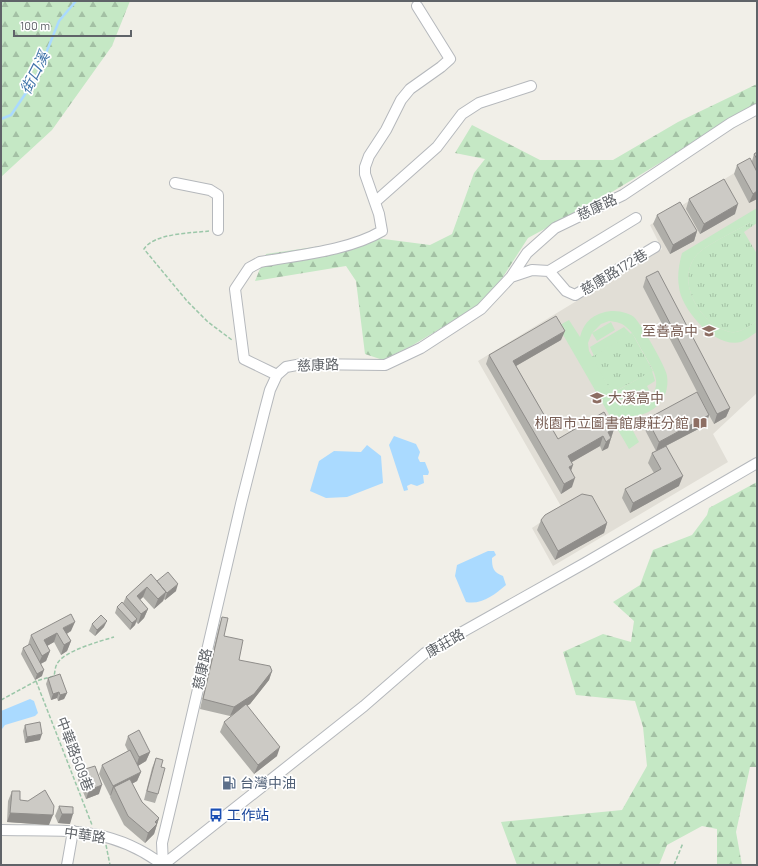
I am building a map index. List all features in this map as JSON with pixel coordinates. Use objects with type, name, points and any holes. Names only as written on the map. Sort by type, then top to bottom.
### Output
[{"type":"street","points":[[277,375],[244,359],[235,289],[249,268],[260,262],[345,246],[382,231],[375,202],[365,174],[365,167],[369,156],[386,130],[401,100],[410,89],[450,59],[417,6]]},
{"type":"street","points":[[375,202],[437,147],[462,114],[480,103],[531,86]]},
{"type":"street","name":"慈康路","points":[[163,865],[162,843],[172,797],[266,402],[277,375],[286,367],[302,364],[384,364],[421,348],[481,309],[511,277],[526,253],[555,228],[623,195],[731,123],[757,109]]},
{"type":"street","points":[[175,183],[210,190],[218,195],[218,230]]},
{"type":"street","points":[[511,277],[532,270],[549,271],[636,218]]},
{"type":"street","name":"慈康路172巷","points":[[549,271],[566,291],[575,295],[655,248]]},
{"type":"street","name":"康莊路","points":[[163,865],[358,710],[425,653],[585,563],[757,463]]},
{"type":"street","name":"中華路","points":[[1,830],[73,831],[100,834],[145,851],[163,865]]},
{"type":"street","points":[[67,865],[73,831]]},
{"type":"path","points":[[218,230],[170,236],[148,243],[144,249],[187,301],[208,322],[243,348]]},
{"type":"path","points":[[1,700],[36,681],[54,676],[60,659],[81,648],[114,636]]},
{"type":"path","name":"中華路509巷","points":[[36,681],[100,834],[110,865]]},
{"type":"path","points":[[674,865],[683,843]]},
{"type":"shaded area","name":"大溪高中","points":[[757,159],[757,393],[713,434],[728,462],[553,566],[532,528],[562,508],[478,361],[662,249],[650,225]]},
{"type":"green space","points":[[1,1],[130,1],[112,46],[52,130],[1,177]]},
{"type":"green space","points":[[757,84],[757,104],[607,195],[528,238],[488,300],[413,345],[383,360],[365,354],[356,281],[346,266],[255,281],[266,254],[376,238],[430,245],[452,234],[474,173],[485,159],[455,153],[472,125],[540,160],[613,160],[678,122]]},
{"type":"green space","points":[[757,208],[757,219],[699,253],[690,266],[688,276],[692,296],[697,305],[703,314],[718,327],[729,332],[733,332],[744,329],[757,321],[757,332],[741,342],[731,343],[710,333],[693,316],[686,306],[681,296],[678,283],[680,261],[682,253]]},
{"type":"green space","points":[[757,219],[757,223],[744,232],[757,254],[757,321],[747,328],[735,332],[729,332],[710,321],[697,305],[689,286],[688,276],[690,266],[695,257],[706,248]]},
{"type":"green space","points":[[605,312],[620,312],[634,317],[642,327],[653,346],[667,376],[665,394],[662,401],[656,407],[642,415],[625,416],[639,442],[629,449],[558,326],[569,320],[580,337],[587,322],[595,316]],"holes":[[[609,321],[620,323],[629,329],[653,369],[656,380],[655,389],[653,393],[643,402],[634,404],[651,394],[647,386],[655,381],[652,371],[613,393],[620,400],[637,391],[629,397],[633,405],[627,404],[621,402],[612,393],[589,351],[588,343],[592,333],[601,324]]]},
{"type":"green space","points":[[611,322],[615,330],[597,341],[592,333]]},
{"type":"green space","points":[[624,327],[631,334],[594,356],[590,347]]},
{"type":"green space","points":[[632,333],[653,371],[612,393],[591,357]]},
{"type":"green space","points":[[757,482],[757,767],[750,767],[736,832],[742,865],[717,865],[717,829],[702,826],[667,845],[659,865],[517,865],[501,822],[622,810],[647,766],[643,727],[635,701],[576,695],[563,652],[603,634],[631,642],[634,621],[613,602],[640,585],[653,550],[692,535],[707,515],[709,508]]},
{"type":"water","points":[[394,436],[416,444],[420,452],[418,458],[420,462],[425,462],[429,472],[428,475],[423,475],[424,483],[417,486],[411,484],[407,486],[408,490],[404,491],[389,445]]},
{"type":"water","points":[[367,445],[381,456],[383,483],[347,497],[326,498],[310,491],[319,461],[334,451],[361,452]]},
{"type":"water","points":[[488,551],[494,551],[496,555],[492,558],[493,567],[497,573],[503,576],[506,585],[483,601],[472,603],[466,602],[455,576],[457,565]]},
{"type":"water","points":[[30,699],[34,701],[38,713],[35,716],[5,725],[2,729],[1,736],[1,711]]},
{"type":"building","points":[[757,152],[757,159],[754,154]]},
{"type":"building","points":[[750,158],[757,172],[757,191],[753,194],[737,165]]},
{"type":"building","points":[[724,179],[738,204],[704,224],[689,199]]},
{"type":"building","points":[[680,202],[697,231],[673,245],[657,215]]},
{"type":"building","points":[[658,271],[730,408],[717,414],[646,277]]},
{"type":"building","points":[[556,316],[565,331],[513,361],[558,439],[604,412],[614,429],[608,432],[611,438],[606,442],[603,436],[568,456],[573,465],[569,467],[575,478],[564,484],[489,355]]},
{"type":"building","points":[[697,392],[709,415],[659,442],[647,419]]},
{"type":"building","points":[[666,446],[683,476],[633,503],[625,489],[661,469],[652,453]]},
{"type":"building","points":[[582,494],[592,496],[607,523],[558,551],[541,520],[545,515]]},
{"type":"building","points":[[168,572],[178,584],[167,593],[157,581]]},
{"type":"building","points":[[151,574],[166,592],[158,599],[147,587],[137,596],[148,609],[141,614],[126,597]]},
{"type":"building","points":[[122,602],[137,619],[132,623],[117,607]]},
{"type":"building","points":[[71,614],[75,622],[63,628],[71,641],[64,645],[57,633],[44,640],[50,651],[42,656],[31,635]]},
{"type":"building","points":[[101,615],[107,621],[97,630],[92,624]]},
{"type":"building","points":[[222,617],[228,618],[224,636],[243,640],[239,660],[270,666],[272,671],[254,694],[234,707],[203,699]]},
{"type":"building","points":[[30,644],[44,670],[37,674],[23,648]]},
{"type":"building","points":[[60,674],[67,693],[60,695],[59,692],[53,694],[48,678]]},
{"type":"building","points":[[246,704],[280,747],[258,765],[224,722]]},
{"type":"building","points":[[40,722],[42,734],[27,737],[25,725]]},
{"type":"building","points":[[139,730],[150,752],[139,757],[128,736]]},
{"type":"building","points":[[130,750],[141,772],[113,786],[102,765]]},
{"type":"building","points":[[156,758],[163,760],[161,767],[165,768],[158,794],[147,791]]},
{"type":"building","points":[[95,766],[102,785],[89,790],[82,770]]},
{"type":"building","points":[[130,779],[142,802],[159,818],[155,822],[157,824],[148,833],[128,816],[114,787]]},
{"type":"building","points":[[45,790],[54,806],[53,815],[10,813],[12,791],[20,791],[20,800],[28,801]]},
{"type":"building","points":[[59,806],[73,807],[73,814],[62,814]]},
{"type":"waterway","name":"街口溪","points":[[1,119],[11,115],[36,78],[59,21],[76,1]]},
{"type":"place","name":"至善高中","points":[[709,331]]},
{"type":"place","name":"大溪高中","points":[[597,398]]},
{"type":"place","name":"桃園市立圖書館康莊分館","points":[[700,423]]},
{"type":"place","name":"台灣中油","points":[[229,783]]},
{"type":"place","name":"工作站","points":[[216,815]]}]
